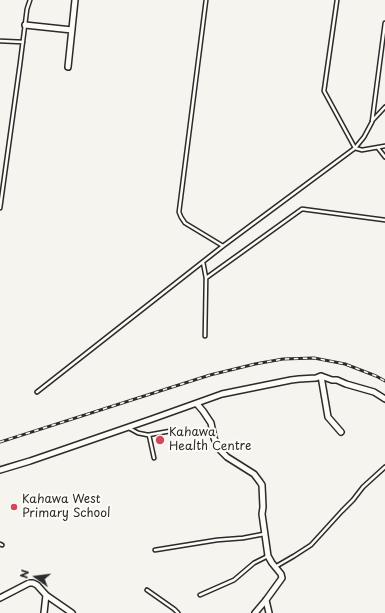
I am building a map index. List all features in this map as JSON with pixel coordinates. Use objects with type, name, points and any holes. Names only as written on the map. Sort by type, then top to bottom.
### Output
[{"type":"street","points":[[68,67],[75,0]]},
{"type":"street","points":[[25,25],[72,30]]},
{"type":"street","points":[[0,470],[30,461],[222,394],[299,378],[316,378],[321,376],[374,392],[385,399]]},
{"type":"street","points":[[321,376],[328,417],[341,432]]},
{"type":"street","points":[[196,404],[211,423],[216,443],[219,448],[227,457],[254,474],[260,482],[263,507],[262,514],[268,556],[274,567],[281,574],[282,578],[255,613]]},
{"type":"street","points":[[0,598],[29,583],[33,583],[37,585],[46,595],[72,613]]},
{"type":"street","points":[[44,613],[46,595]]},
{"type":"street","points":[[266,600],[269,613]]},
{"type":"lane","points":[[0,208],[1,188],[23,42],[26,9],[30,0]]},
{"type":"lane","points":[[206,0],[179,212],[185,223],[223,246]]},
{"type":"lane","points":[[337,0],[324,91],[355,148],[362,150],[385,146]]},
{"type":"lane","points":[[372,122],[385,23]]},
{"type":"lane","points":[[0,41],[23,42]]},
{"type":"lane","points":[[37,392],[223,246],[355,148],[364,137],[372,122],[385,107]]},
{"type":"lane","points":[[378,148],[385,158]]},
{"type":"lane","points":[[206,278],[302,209],[385,220]]},
{"type":"lane","points":[[203,262],[206,278],[205,336]]},
{"type":"lane","points":[[128,427],[138,433],[149,435],[176,430]]},
{"type":"lane","points":[[149,435],[154,458]]},
{"type":"lane","points":[[274,567],[311,545],[353,500],[363,487],[385,467]]},
{"type":"lane","points":[[155,550],[265,534]]},
{"type":"lane","points":[[200,595],[234,580],[254,563],[268,556]]},
{"type":"lane","points":[[147,590],[178,613]]},
{"type":"railway","points":[[0,442],[210,375],[283,359],[314,358],[345,364],[385,381]]},
{"type":"place","name":"Kahawa Health Centre","points":[[160,440]]},
{"type":"place","name":"Kahawa West Primary School","points":[[14,507]]}]
